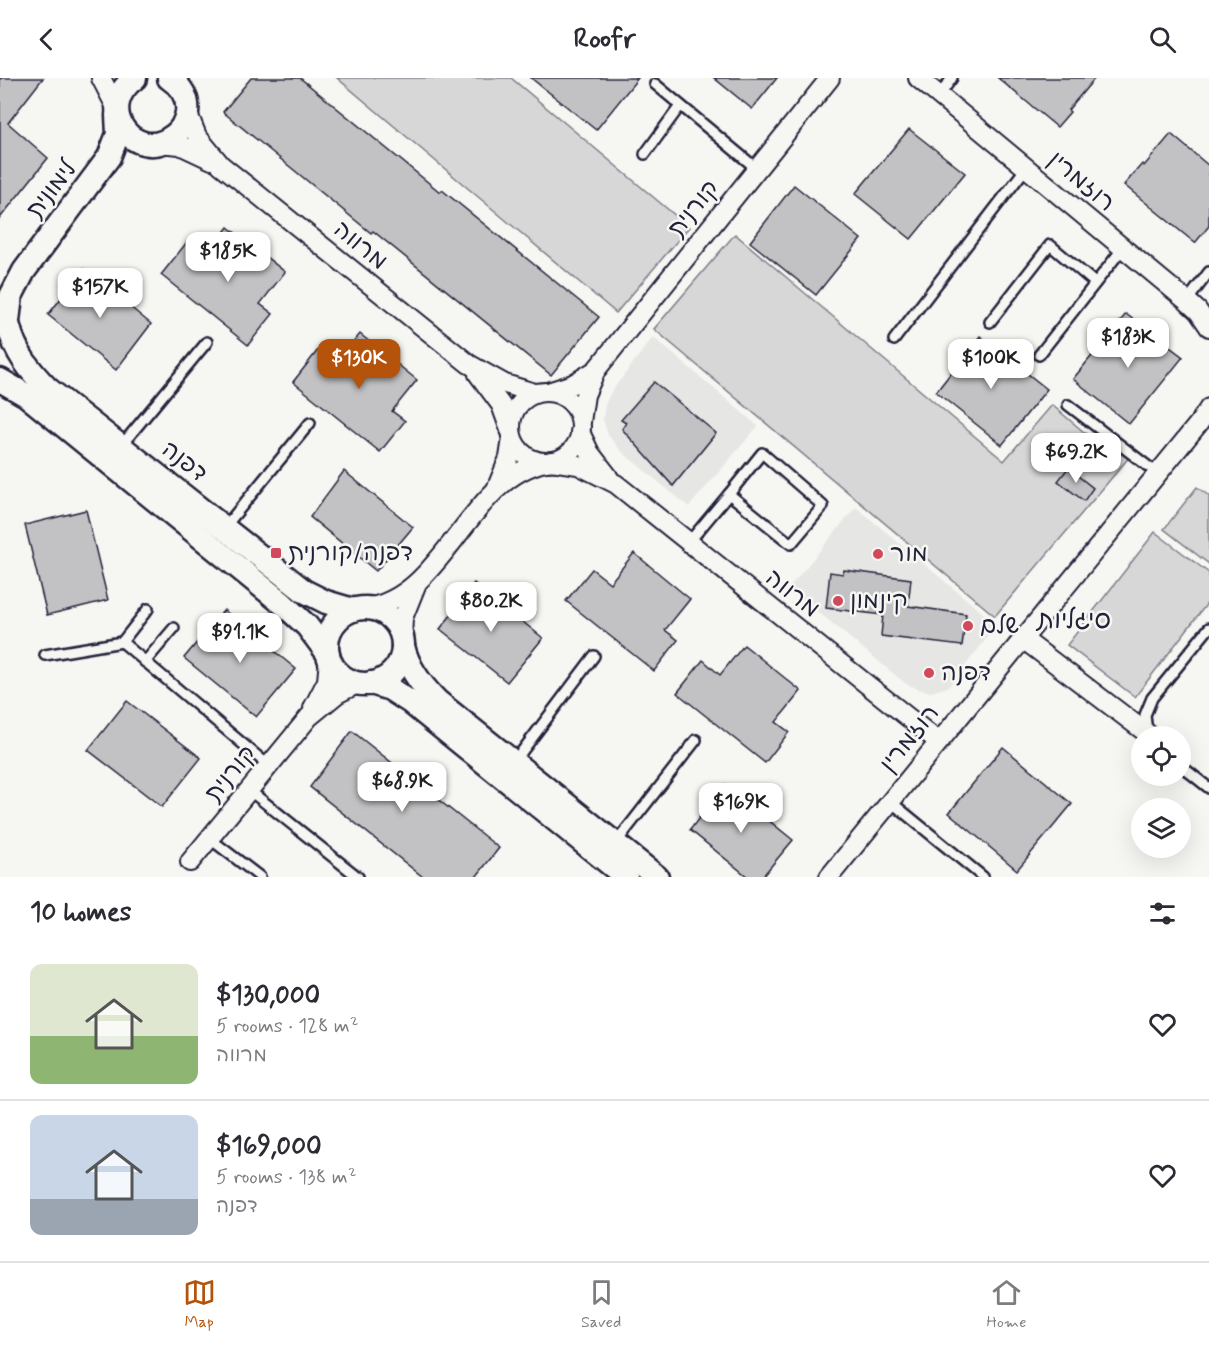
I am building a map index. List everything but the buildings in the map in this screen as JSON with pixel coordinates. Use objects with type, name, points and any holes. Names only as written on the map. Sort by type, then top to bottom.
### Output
[{"type":"street","points":[[101,78],[121,125],[129,135],[141,142],[155,143]]},
{"type":"street","name":"לימונית","points":[[0,351],[7,339],[6,317],[11,296],[24,271],[100,172],[117,139],[118,98],[123,88],[135,78]]},
{"type":"street","points":[[169,78],[180,88],[187,107]]},
{"type":"street","points":[[187,107],[191,78]]},
{"type":"street","name":"קורנית","points":[[580,428],[585,395],[596,370],[830,78]]},
{"type":"street","name":"רוזמרין","points":[[918,78],[1188,301],[1209,327]]},
{"type":"street","name":"לימונית","points":[[100,172],[128,153],[168,140],[177,134],[184,123],[187,107]]},
{"type":"street","name":"מרווה","points":[[187,107],[197,136],[221,165]]},
{"type":"street","name":"מרווה","points":[[155,143],[186,147],[221,165],[469,364],[505,384],[541,393]]},
{"type":"street","name":"לימונית","points":[[0,284],[24,271]]},
{"type":"street","name":"דפנה","points":[[6,317],[16,349],[37,378],[308,594],[326,602],[359,609]]},
{"type":"street","name":"מרווה","points":[[469,364],[505,412],[512,435]]},
{"type":"street","name":"קורנית","points":[[541,393],[573,384],[596,370]]},
{"type":"street","name":"דפנה","points":[[0,380],[26,395],[287,607],[311,630],[328,657]]},
{"type":"street","points":[[496,489],[509,458],[511,421],[514,411],[521,402],[541,393],[562,395],[577,411],[580,428],[577,443],[570,451],[562,458],[526,467],[496,489],[418,581],[387,602],[343,614],[332,627],[327,638],[328,657],[339,673],[390,689],[410,702],[626,877]]},
{"type":"street","name":"רוזמרין","points":[[829,877],[1158,474],[1209,408]]},
{"type":"street","name":"מרווה","points":[[580,428],[584,442],[593,458],[616,484],[939,742]]},
{"type":"street","points":[[512,435],[517,447],[525,455],[535,460],[548,461]]},
{"type":"street","name":"מרווה","points":[[548,461],[579,465],[616,484]]},
{"type":"street","points":[[365,683],[382,679],[396,668],[401,657],[403,618],[418,581]]},
{"type":"street","points":[[359,609],[382,612],[392,619],[399,628],[411,668],[430,694],[657,877]]},
{"type":"street","points":[[1023,639],[1137,726]]},
{"type":"street","name":"קורנית","points":[[309,717],[327,681],[328,657]]},
{"type":"street","name":"קורנית","points":[[190,862],[309,717],[337,694],[365,683]]},
{"type":"lane","points":[[939,96],[952,78]]},
{"type":"lane","points":[[655,84],[757,170]]},
{"type":"lane","points":[[645,154],[680,106]]},
{"type":"lane","points":[[894,340],[1026,168]]},
{"type":"lane","points":[[990,322],[1050,245],[1095,283]]},
{"type":"lane","points":[[1039,355],[1123,248]]},
{"type":"lane","points":[[1188,301],[1209,272]]},
{"type":"lane","points":[[121,446],[207,342]]},
{"type":"lane","points":[[1068,405],[1158,474]]},
{"type":"lane","points":[[224,528],[310,423]]},
{"type":"lane","points":[[689,542],[762,453],[823,506],[791,544],[729,494]]},
{"type":"lane","points":[[45,655],[122,642],[148,609]]},
{"type":"lane","points":[[146,662],[174,628]]},
{"type":"lane","points":[[1146,726],[1145,721],[1149,703],[1155,693],[1209,628]]},
{"type":"lane","points":[[122,642],[269,766]]},
{"type":"lane","points":[[513,762],[594,656]]},
{"type":"lane","points":[[615,843],[696,740]]},
{"type":"lane","points":[[1191,774],[1209,788]]},
{"type":"lane","points":[[249,790],[358,877]]},
{"type":"lane","points":[[891,802],[983,877]]},
{"type":"lane","points":[[209,838],[260,877]]},
{"type":"shaded area","points":[[337,78],[511,78],[689,227],[616,313]]},
{"type":"shaded area","points":[[735,234],[1004,461],[1052,405],[1104,449],[1113,439],[1131,455],[995,616],[654,329]]},
{"type":"shaded area","points":[[653,337],[758,426],[689,507],[622,452],[608,435],[603,419],[605,405],[611,392]]},
{"type":"shaded area","points":[[1197,487],[1209,496],[1209,564],[1164,529]]},
{"type":"shaded area","points":[[856,507],[997,625],[950,685],[945,688],[930,692],[905,683],[789,588]]},
{"type":"shaded area","points":[[1155,532],[1209,573],[1209,601],[1135,697],[1067,645]]},
{"type":"place","name":"דפנה/קורנית","points":[[276,553]]},
{"type":"place","name":"מור","points":[[878,554]]},
{"type":"place","name":"קינמון","points":[[838,601]]},
{"type":"place","name":"שלם","points":[[968,626]]},
{"type":"place","name":"דפנה","points":[[929,673]]},
{"type":"district","name":"סיגליות","points":[[1074,621]]}]
